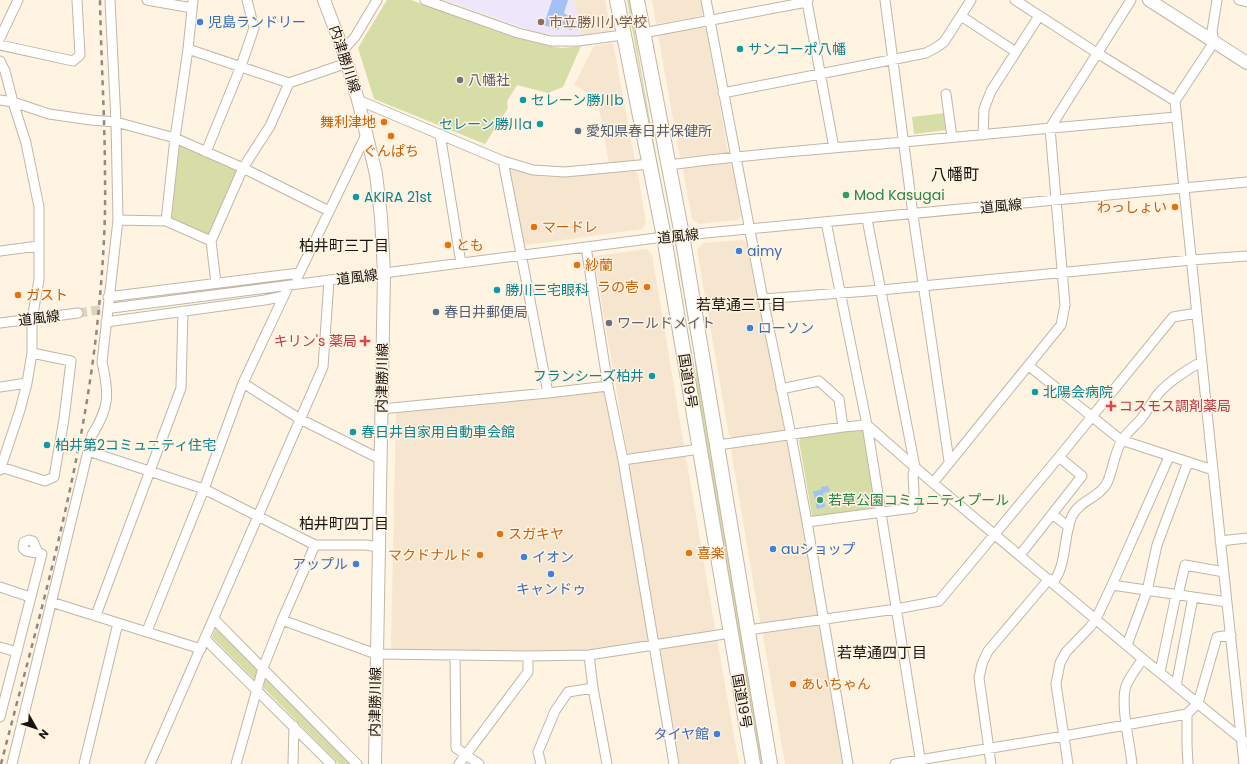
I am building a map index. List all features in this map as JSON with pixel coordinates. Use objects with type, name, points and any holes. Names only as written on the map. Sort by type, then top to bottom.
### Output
[{"type":"highway","name":"国道19号","points":[[617,0],[664,237],[753,764]]},
{"type":"highway","name":"国道19号","points":[[638,0],[682,235],[770,764]]},
{"type":"main road","name":"内津勝川線","points":[[324,0],[343,50],[358,100],[376,174],[382,217],[384,273],[374,764]]},
{"type":"main road","points":[[1149,0],[1247,63]]},
{"type":"street","points":[[0,38],[18,0]]},
{"type":"street","points":[[0,44],[73,61],[80,55],[77,0]]},
{"type":"street","points":[[12,764],[92,435],[103,416],[106,405],[106,383],[102,362],[108,297],[118,220],[116,122],[110,0]]},
{"type":"street","points":[[147,0],[193,4],[188,49],[174,138],[166,221]]},
{"type":"street","points":[[206,152],[241,66],[254,28],[247,0]]},
{"type":"street","points":[[343,50],[355,37],[377,0]]},
{"type":"street","points":[[425,0],[518,33],[551,41],[578,41],[623,35]]},
{"type":"street","points":[[706,0],[749,229],[791,435],[848,764]]},
{"type":"street","points":[[885,0],[913,214],[949,461]]},
{"type":"street","points":[[723,92],[926,53],[944,42],[971,0]]},
{"type":"street","points":[[1014,0],[1175,101]]},
{"type":"street","points":[[933,482],[1061,325],[1065,305],[1050,128],[1131,0]]},
{"type":"street","points":[[1217,0],[1212,30],[1214,42],[1175,101],[1185,188],[1212,470],[1244,741],[1244,764]]},
{"type":"street","points":[[1239,0],[1247,2]]},
{"type":"street","points":[[643,33],[807,1],[834,148]]},
{"type":"street","points":[[961,16],[1016,52]]},
{"type":"street","points":[[983,135],[984,109],[990,91],[1039,16]]},
{"type":"street","points":[[188,49],[289,83],[347,63]]},
{"type":"street","points":[[0,61],[5,71],[26,144],[39,207],[39,280],[32,319],[32,353],[27,383],[20,410],[0,469],[45,481],[54,477],[64,419],[71,361],[32,353]]},
{"type":"street","points":[[216,283],[211,241],[243,168],[270,126],[289,83]]},
{"type":"street","points":[[946,94],[952,137]]},
{"type":"street","points":[[0,100],[13,102],[49,114],[116,122],[174,138],[243,168],[329,211]]},
{"type":"street","points":[[358,100],[503,161],[533,170],[565,172],[650,164]]},
{"type":"street","points":[[669,165],[735,157],[1176,118]]},
{"type":"street","points":[[440,134],[461,263]]},
{"type":"street","points":[[147,631],[204,489],[243,383],[284,296],[299,272],[366,135]]},
{"type":"street","points":[[503,161],[548,393]]},
{"type":"street","name":"道風線","points":[[112,308],[682,235],[867,219],[1247,182]]},
{"type":"street","points":[[807,522],[913,508],[914,467],[867,219]]},
{"type":"street","points":[[118,220],[166,221],[211,241]]},
{"type":"street","points":[[826,222],[867,425],[921,762]]},
{"type":"street","points":[[0,250],[38,246]]},
{"type":"street","points":[[586,247],[608,386],[623,460],[674,764]]},
{"type":"street","points":[[763,299],[881,290],[1247,256]]},
{"type":"street","points":[[108,297],[299,272]]},
{"type":"street","points":[[150,764],[206,639],[323,367],[329,280]]},
{"type":"street","points":[[106,322],[265,300],[284,296]]},
{"type":"street","points":[[96,615],[181,388],[183,311]]},
{"type":"street","name":"道風線","points":[[0,323],[78,313]]},
{"type":"street","points":[[748,630],[896,609],[939,601],[1173,317],[1197,313]]},
{"type":"street","points":[[991,764],[979,678],[982,664],[988,651],[1051,581],[1058,576],[1068,527],[1072,515],[1082,502],[1098,493],[1107,483],[1121,440],[1146,413],[1158,394],[1164,388],[1195,365],[1202,362]]},
{"type":"street","points":[[1029,366],[1121,440],[1212,470]]},
{"type":"street","points":[[781,389],[819,381],[839,399],[843,427]]},
{"type":"street","points":[[0,387],[27,383]]},
{"type":"street","points":[[243,383],[300,419],[380,459]]},
{"type":"street","points":[[381,409],[608,386]]},
{"type":"street","points":[[718,445],[843,427],[867,425],[914,467],[1020,554],[1143,659],[1244,741]]},
{"type":"street","points":[[623,460],[700,449]]},
{"type":"street","points":[[88,451],[150,470],[204,489],[315,545],[366,545],[378,547]]},
{"type":"street","points":[[1020,554],[1082,476],[1059,457]]},
{"type":"street","points":[[1068,764],[1056,684],[1060,663],[1066,652],[1096,619],[1169,457]]},
{"type":"street","points":[[1127,645],[1146,591],[1157,545],[1188,462]]},
{"type":"street","points":[[1052,514],[1068,527]]},
{"type":"street","points":[[1220,541],[1247,538]]},
{"type":"street","points":[[236,764],[263,668],[315,545]]},
{"type":"street","points":[[0,717],[42,554],[38,552]]},
{"type":"street","points":[[1160,672],[1177,595],[1186,565],[1224,572]]},
{"type":"street","points":[[1112,585],[1227,602]]},
{"type":"street","points":[[0,587],[30,597]]},
{"type":"street","points":[[1176,686],[1193,597]]},
{"type":"street","points":[[51,602],[201,649]]},
{"type":"street","points":[[214,619],[357,764]]},
{"type":"street","points":[[282,620],[376,654],[528,656],[589,655],[731,633]]},
{"type":"street","points":[[84,764],[118,623]]},
{"type":"street","points":[[895,764],[921,762],[989,748],[1187,714],[1198,703],[1217,637],[1231,635]]},
{"type":"street","points":[[206,639],[332,764]]},
{"type":"street","points":[[0,648],[16,652]]},
{"type":"street","points":[[455,655],[456,748],[479,764]]},
{"type":"street","points":[[589,655],[593,688],[607,764]]},
{"type":"street","points":[[459,764],[528,672],[528,656]]},
{"type":"street","points":[[1132,764],[1124,700],[1126,686],[1143,659]]},
{"type":"street","points":[[541,764],[538,752],[555,711],[568,692],[593,688]]},
{"type":"street","points":[[1187,714],[1186,745],[1188,764]]},
{"type":"street","points":[[293,764],[294,726]]},
{"type":"shaded area","name":"市立勝川小学校","points":[[444,0],[574,0],[582,36],[538,33]]},
{"type":"shaded area","points":[[574,0],[605,0],[611,32],[582,36]]},
{"type":"shaded area","points":[[652,0],[701,0],[703,12],[701,16],[656,24]]},
{"type":"shaded area","points":[[702,27],[706,29],[728,152],[680,157],[658,35]]},
{"type":"shaded area","points":[[613,43],[635,161],[609,163],[597,98],[574,85],[594,46]]},
{"type":"shaded area","points":[[728,163],[732,165],[741,216],[738,220],[699,224],[692,219],[683,170],[685,167]]},
{"type":"shaded area","points":[[513,169],[544,177],[634,171],[638,174],[646,223],[642,229],[527,245],[523,242],[509,172]]},
{"type":"shaded area","points":[[742,240],[746,242],[785,427],[783,431],[733,438],[729,435],[697,250],[703,243]]},
{"type":"shaded area","points":[[646,249],[652,254],[684,446],[630,455],[627,451],[594,259],[597,256]]},
{"type":"shaded area","points":[[603,389],[607,392],[649,638],[646,642],[588,651],[394,650],[391,647],[396,415],[398,411]]},
{"type":"shaded area","points":[[785,440],[789,442],[818,613],[815,617],[763,624],[760,622],[731,450],[733,448]]},
{"type":"shaded area","points":[[683,454],[686,457],[715,628],[714,632],[661,640],[658,636],[629,465],[632,462]]},
{"type":"shaded area","points":[[816,624],[820,627],[843,764],[785,764],[763,635],[765,632]]},
{"type":"shaded area","points":[[717,639],[739,764],[680,764],[660,651],[663,648]]},
{"type":"green space","points":[[387,0],[411,0],[517,38],[549,46],[562,48],[581,46],[563,87],[548,93],[517,85],[507,101],[508,108],[485,144],[374,99],[358,48]]},
{"type":"green space","points":[[627,0],[630,0],[665,212]]},
{"type":"green space","points":[[945,113],[947,130],[914,134],[912,117]]},
{"type":"green space","points":[[182,146],[236,168],[238,173],[210,233],[206,235],[172,219],[170,215],[179,148]]},
{"type":"green space","points":[[679,262],[763,764],[761,764],[697,393],[695,359]]},
{"type":"green space","points":[[861,429],[866,432],[876,505],[874,508],[814,518],[812,515],[799,441],[801,438]]},
{"type":"green space","points":[[217,626],[258,668],[259,671],[256,678],[254,679],[212,637]]},
{"type":"green space","points":[[267,677],[352,764],[339,764],[264,688],[263,685],[265,678]]},
{"type":"water","points":[[552,0],[568,0],[564,13],[571,20],[573,25],[572,30],[560,27],[558,30],[544,25]]},
{"type":"water","name":"若草公園コミュニティプール","points":[[828,486],[830,491],[823,493],[825,507],[817,509],[813,491],[818,491],[821,487]]},
{"type":"tunnel","points":[[78,313],[112,308]]},
{"type":"railway","points":[[1,764],[57,547],[90,382],[97,327],[105,216],[100,0]]},
{"type":"place","name":"児島ランドリー","points":[[200,22]]},
{"type":"place","name":"市立勝川小学校","points":[[541,22]]},
{"type":"place","name":"サンコーポ八幡","points":[[740,49]]},
{"type":"place","name":"八幡社","points":[[460,80]]},
{"type":"place","name":"セレーン勝川b","points":[[523,100]]},
{"type":"place","name":"舞利津地","points":[[384,122]]},
{"type":"place","name":"セレーン勝川a","points":[[540,124]]},
{"type":"place","name":"愛知県春日井保健所","points":[[578,131]]},
{"type":"place","name":"ぐんぱち","points":[[391,136]]},
{"type":"place","name":"Mod Kasugai","points":[[846,195]]},
{"type":"place","name":"AKIRA 21st","points":[[356,197]]},
{"type":"place","name":"わっしょい","points":[[1175,207]]},
{"type":"place","name":"マードレ","points":[[534,227]]},
{"type":"place","name":"とも","points":[[448,245]]},
{"type":"place","name":"aimy","points":[[739,251]]},
{"type":"place","name":"紗蘭","points":[[577,265]]},
{"type":"place","name":"ラの壱","points":[[647,287]]},
{"type":"place","name":"勝川三宅眼科","points":[[497,290]]},
{"type":"place","name":"ガスト","points":[[18,295]]},
{"type":"place","name":"春日井郵便局","points":[[436,312]]},
{"type":"place","name":"ワールドメイト","points":[[609,323]]},
{"type":"place","name":"ローソン","points":[[750,328]]},
{"type":"place","name":"キリン's 薬局","points":[[365,341]]},
{"type":"place","name":"フランシーズ柏井","points":[[652,376]]},
{"type":"place","name":"北陽会病院","points":[[1035,392]]},
{"type":"place","name":"コスモス調剤薬局","points":[[1111,406]]},
{"type":"place","name":"春日井自家用自動車会館","points":[[353,432]]},
{"type":"place","name":"柏井第2コミュニティ住宅","points":[[47,445]]},
{"type":"place","name":"若草公園コミュニティプール","points":[[820,500]]},
{"type":"place","name":"スガキヤ","points":[[500,534]]},
{"type":"place","name":"auショップ","points":[[773,549]]},
{"type":"place","name":"喜楽","points":[[689,553]]},
{"type":"place","name":"マクドナルド","points":[[480,555]]},
{"type":"place","name":"イオン","points":[[524,557]]},
{"type":"place","name":"アップル","points":[[356,564]]},
{"type":"place","name":"キャンドゥ","points":[[551,574]]},
{"type":"place","name":"あいちゃん","points":[[793,684]]},
{"type":"place","name":"タイヤ館","points":[[717,734]]},
{"type":"district","name":"八幡町","points":[[955,174]]},
{"type":"district","name":"柏井町三丁目","points":[[344,246]]},
{"type":"district","name":"若草通三丁目","points":[[741,305]]},
{"type":"district","name":"柏井町四丁目","points":[[344,524]]},
{"type":"district","name":"若草通四丁目","points":[[882,653]]}]
